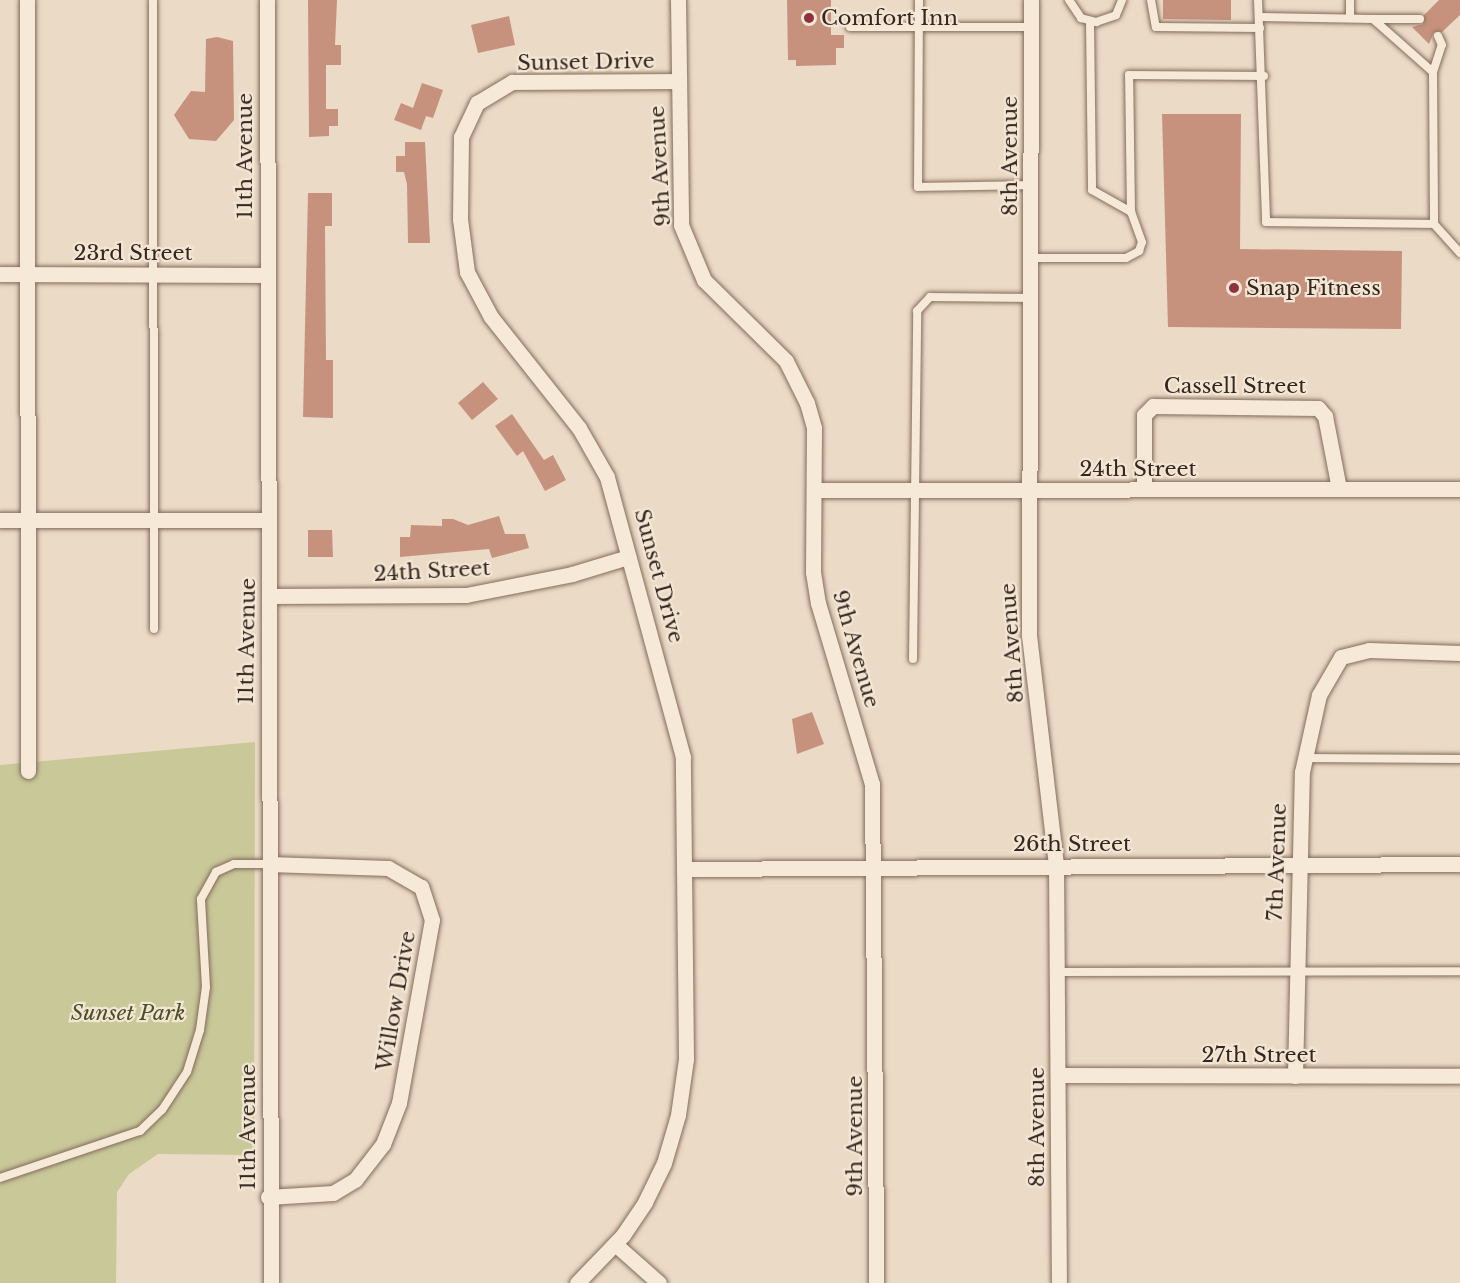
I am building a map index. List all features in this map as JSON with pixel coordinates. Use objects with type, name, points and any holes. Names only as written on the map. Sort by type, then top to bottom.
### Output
[{"type":"street","points":[[27,0],[30,274],[27,520],[28,771]]},
{"type":"street","name":"11th Avenue","points":[[267,0],[266,520],[270,596],[268,1197],[271,1283]]},
{"type":"street","name":"9th Avenue","points":[[678,0],[679,202],[687,248],[704,280],[771,343],[798,381],[814,428],[816,490],[813,573],[825,636],[872,784],[876,1283]]},
{"type":"street","name":"8th Avenue","points":[[1031,0],[1029,635],[1056,864],[1059,1283]]},
{"type":"street","name":"Sunset Drive","points":[[577,1283],[615,1244],[664,1163],[678,1115],[686,1059],[684,757],[607,477],[579,428],[491,316],[467,272],[461,137],[477,103],[512,82],[677,81]]},
{"type":"street","name":"23rd Street","points":[[0,274],[266,275]]},
{"type":"street","name":"Cassell Street","points":[[1144,489],[1144,415],[1153,406],[1318,408],[1325,416],[1339,489]]},
{"type":"street","name":"24th Street","points":[[816,490],[916,492],[1460,489]]},
{"type":"street","points":[[0,520],[266,520]]},
{"type":"street","name":"24th Street","points":[[270,596],[466,595],[572,574],[628,557]]},
{"type":"street","name":"7th Avenue","points":[[1295,1076],[1294,970],[1297,864],[1305,758],[1319,695],[1341,657],[1369,650],[1460,653]]},
{"type":"street","name":"Willow Drive","points":[[268,1197],[333,1193],[355,1180],[383,1144],[399,1103],[432,920],[421,887],[388,868],[269,864]]},
{"type":"street","name":"26th Street","points":[[685,869],[1056,864],[1460,864]]},
{"type":"street","name":"27th Street","points":[[1058,1075],[1460,1076]]},
{"type":"street","points":[[615,1244],[659,1283]]},
{"type":"lane","points":[[153,0],[154,629]]},
{"type":"lane","points":[[919,0],[918,187],[1032,185]]},
{"type":"lane","points":[[1069,0],[1081,18],[1090,21],[1110,19],[1122,0]]},
{"type":"lane","points":[[1151,0],[1156,27],[1260,28]]},
{"type":"lane","points":[[1258,0],[1264,76],[1266,222],[1434,224]]},
{"type":"lane","points":[[1350,0],[1350,18]]},
{"type":"lane","points":[[1260,17],[1420,19]]},
{"type":"lane","points":[[1373,19],[1433,72]]},
{"type":"lane","points":[[1090,21],[1092,190],[1131,212]]},
{"type":"lane","points":[[850,27],[1031,27]]},
{"type":"lane","points":[[1438,36],[1442,45],[1433,72],[1434,224],[1460,253]]},
{"type":"lane","points":[[1031,258],[1134,255],[1142,242],[1131,212],[1129,75],[1264,76]]},
{"type":"lane","points":[[912,659],[917,311],[930,297],[1030,298]]},
{"type":"lane","points":[[1305,758],[1460,759]]},
{"type":"lane","points":[[0,1178],[140,1131],[162,1110],[187,1072],[200,1030],[206,987],[201,899],[216,872],[234,864],[269,864]]},
{"type":"lane","points":[[1057,972],[1460,971]]},
{"type":"green space","name":"Sunset Park","points":[[255,742],[254,1155],[158,1154],[129,1174],[117,1192],[116,1283],[0,1283],[0,765]]},
{"type":"building","points":[[308,0],[337,0],[335,45],[341,45],[341,65],[326,65],[326,109],[338,109],[338,126],[329,126],[329,136],[309,137]]},
{"type":"building","name":"Comfort Inn","points":[[787,0],[831,0],[831,35],[844,35],[844,48],[836,48],[836,65],[796,66],[796,60],[788,60]]},
{"type":"building","points":[[1163,0],[1231,0],[1231,20],[1163,19]]},
{"type":"building","points":[[1439,0],[1460,0],[1460,15],[1442,32],[1434,32],[1429,44],[1412,27],[1423,24],[1424,15]]},
{"type":"building","points":[[509,16],[515,45],[478,53],[471,25]]},
{"type":"building","points":[[217,37],[233,41],[234,120],[216,141],[189,139],[174,115],[191,91],[205,92],[206,39]]},
{"type":"building","points":[[422,83],[443,90],[433,118],[426,116],[421,130],[394,120],[401,103],[413,108]]},
{"type":"building","points":[[1162,114],[1241,114],[1240,249],[1402,251],[1401,329],[1168,327]]},
{"type":"building","points":[[405,142],[425,142],[430,243],[408,243],[407,184],[404,172],[396,172],[396,156],[405,156]]},
{"type":"building","points":[[308,193],[332,193],[332,226],[325,226],[326,360],[333,360],[333,418],[303,417]]},
{"type":"building","points":[[483,382],[498,399],[472,420],[458,403]]},
{"type":"building","points":[[512,414],[544,460],[553,455],[566,480],[545,491],[523,451],[517,456],[495,426]]},
{"type":"building","points":[[499,516],[505,534],[525,534],[529,548],[492,558],[489,549],[400,557],[400,537],[410,537],[411,525],[442,526],[442,519],[453,519],[468,525]]},
{"type":"building","points":[[308,530],[332,530],[333,557],[308,557]]},
{"type":"building","points":[[812,712],[824,744],[797,754],[792,719]]},
{"type":"place","name":"Comfort Inn","points":[[809,18]]},
{"type":"place","name":"Snap Fitness","points":[[1234,288]]}]
